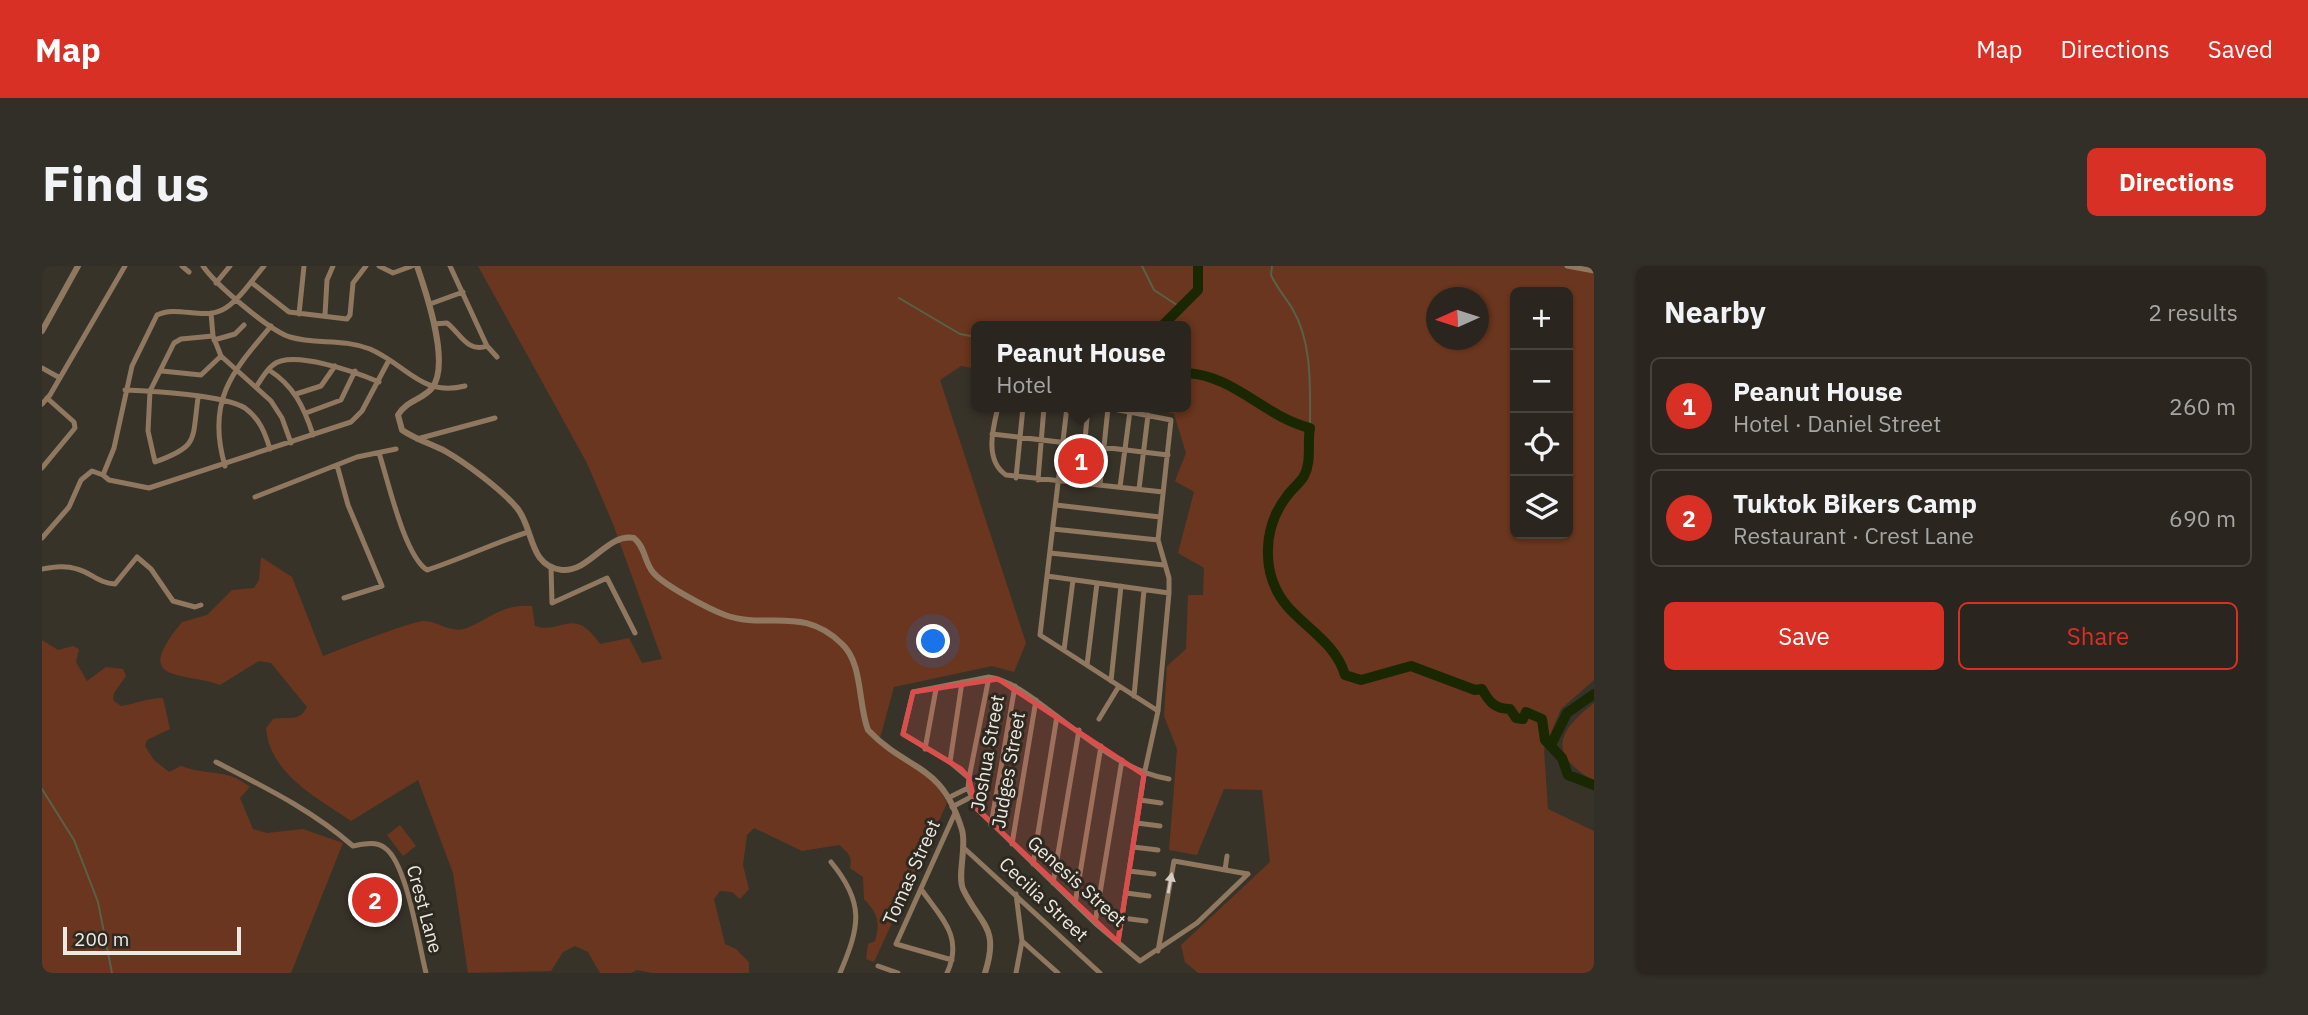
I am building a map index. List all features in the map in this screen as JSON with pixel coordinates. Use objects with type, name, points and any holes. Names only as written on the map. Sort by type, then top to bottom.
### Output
[{"type":"street","points":[[42,331],[78,266]]},
{"type":"street","points":[[42,404],[125,266]]},
{"type":"street","points":[[182,266],[189,272]]},
{"type":"street","points":[[203,266],[216,284],[289,337],[338,340],[369,349],[389,359],[432,389]]},
{"type":"street","points":[[216,284],[230,266]]},
{"type":"street","points":[[103,475],[114,448],[132,366],[157,315],[165,311],[211,313],[223,310],[264,266]]},
{"type":"street","points":[[299,314],[304,266]]},
{"type":"street","points":[[325,315],[327,280],[333,266]]},
{"type":"street","points":[[251,282],[289,312],[349,318],[351,288],[366,266]]},
{"type":"street","points":[[379,266],[393,273],[414,266],[430,304],[434,324],[438,366],[432,389]]},
{"type":"street","points":[[450,266],[487,346],[497,357]]},
{"type":"street","points":[[1567,266],[1594,271]]},
{"type":"street","points":[[430,304],[463,292]]},
{"type":"street","points":[[211,313],[214,338],[220,356],[256,387],[282,418],[291,443]]},
{"type":"street","points":[[434,324],[447,324],[463,342],[481,348],[487,346]]},
{"type":"street","points":[[198,398],[189,444],[183,452],[155,462],[148,431],[150,391],[176,341],[235,334],[244,325]]},
{"type":"street","points":[[225,466],[219,442],[225,384],[271,326]]},
{"type":"street","points":[[162,371],[201,375],[220,356]]},
{"type":"street","points":[[42,538],[69,507],[83,476],[92,471],[108,480],[149,488],[225,466],[351,422],[362,411],[389,359]]},
{"type":"street","points":[[256,387],[274,364],[286,360],[335,366],[379,382]]},
{"type":"street","points":[[296,394],[321,386],[335,366]]},
{"type":"street","points":[[42,368],[60,378]]},
{"type":"street","points":[[269,370],[283,379],[296,394],[313,435]]},
{"type":"street","points":[[306,413],[341,400],[355,372]]},
{"type":"street","points":[[465,386],[432,389],[407,404],[398,415],[402,430],[457,458],[519,509],[535,551],[551,567],[564,570],[577,567],[611,544],[630,537],[641,544],[654,574],[709,607],[728,616],[746,619],[802,621],[842,644],[852,662],[869,730],[935,778],[954,810],[965,849],[961,885],[982,917],[991,945],[985,973]]},
{"type":"street","points":[[125,390],[223,400],[242,406],[260,423],[270,449]]},
{"type":"street","points":[[42,468],[75,428],[74,422],[47,398]]},
{"type":"street","points":[[997,412],[992,434],[997,466],[1006,475],[1163,492]]},
{"type":"street","points":[[1016,478],[1022,412]]},
{"type":"street","points":[[1038,480],[1044,412]]},
{"type":"street","points":[[1067,412],[1040,635],[1158,711]]},
{"type":"street","points":[[1081,484],[1088,412]]},
{"type":"street","points":[[1100,485],[1106,412]]},
{"type":"street","points":[[1120,487],[1130,412]]},
{"type":"street","name":"Genesis Street","points":[[1118,942],[1144,775],[1158,711],[1169,593],[1169,578],[1158,540],[1171,420],[1134,412]]},
{"type":"street","points":[[1139,489],[1148,415]]},
{"type":"street","points":[[417,439],[495,418]]},
{"type":"street","points":[[992,434],[1168,455]]},
{"type":"street","points":[[255,497],[337,465],[396,449]]},
{"type":"street","points":[[379,453],[410,546],[426,570],[528,532]]},
{"type":"street","points":[[337,465],[348,505],[382,586],[344,598]]},
{"type":"street","points":[[1056,505],[1160,517]]},
{"type":"street","points":[[1053,528],[1158,540]]},
{"type":"street","points":[[1050,553],[1164,565]]},
{"type":"street","points":[[42,569],[64,566],[80,569],[102,583],[115,584],[137,557],[151,569],[173,601],[195,607],[201,604]]},
{"type":"street","points":[[551,567],[552,603],[607,578],[635,633]]},
{"type":"street","points":[[1047,576],[1169,593]]},
{"type":"street","points":[[1065,650],[1073,580]]},
{"type":"street","points":[[1087,665],[1097,583]]},
{"type":"street","points":[[1111,681],[1121,586]]},
{"type":"street","points":[[1134,696],[1144,590]]},
{"type":"street","points":[[969,778],[950,762],[903,734],[913,692],[989,677],[1014,686],[1144,775],[1169,779]]},
{"type":"street","name":"Genesis Street","points":[[989,677],[969,778],[971,797],[981,816],[990,825],[1118,942]]},
{"type":"street","points":[[950,762],[962,682]]},
{"type":"street","name":"Joshua Street","points":[[990,825],[1014,686]]},
{"type":"street","points":[[1099,719],[1119,686]]},
{"type":"street","points":[[925,749],[936,689]]},
{"type":"street","name":"Judges Street","points":[[1012,844],[1036,700]]},
{"type":"street","points":[[1033,864],[1058,716]]},
{"type":"street","points":[[1053,883],[1079,730]]},
{"type":"street","points":[[1075,904],[1101,746]]},
{"type":"street","points":[[1095,923],[1122,760]]},
{"type":"street","name":"Crest Lane","points":[[216,762],[295,803],[331,826],[353,846],[379,844],[387,849],[396,861],[426,973]]},
{"type":"street","points":[[948,798],[968,788]]},
{"type":"street","points":[[954,810],[971,797]]},
{"type":"street","points":[[1140,800],[1161,803]]},
{"type":"street","name":"Tomas Street","points":[[952,960],[896,944],[954,810]]},
{"type":"street","points":[[1137,823],[1160,826]]},
{"type":"street","points":[[1133,847],[1158,850]]},
{"type":"street","name":"Cecilia Street","points":[[965,849],[1100,973]]},
{"type":"street","points":[[1225,870],[1227,856]]},
{"type":"street","points":[[1118,942],[1140,961],[1158,951],[1197,923],[1248,874],[1174,861],[1158,951]]},
{"type":"street","points":[[831,862],[849,885],[857,917],[856,932],[840,973]]},
{"type":"street","points":[[1129,871],[1154,874]]},
{"type":"street","points":[[921,889],[953,937],[952,960],[947,973]]},
{"type":"street","points":[[1126,893],[1149,896]]},
{"type":"street","points":[[1016,894],[1022,941],[1016,973]]},
{"type":"street","points":[[1122,918],[1146,921]]},
{"type":"street","points":[[1022,941],[1058,973]]},
{"type":"street","points":[[878,966],[898,973]]},
{"type":"highlighted area","points":[[998,679],[1144,775],[1118,942],[1095,923],[976,808],[969,778],[961,769],[903,734],[913,692]]},
{"type":"shaded area","points":[[478,266],[1594,266],[1594,680],[1561,709],[1544,749],[1548,809],[1594,831],[1594,973],[1198,973],[1185,962],[1181,945],[1270,862],[1262,790],[1224,789],[1197,855],[1169,850],[1177,749],[1164,716],[1167,666],[1186,649],[1188,595],[1203,595],[1204,568],[1178,553],[1194,492],[1175,481],[1186,453],[1174,414],[1167,412],[1191,412],[1191,321],[971,321],[971,368],[961,366],[940,380],[1026,643],[1014,672],[992,666],[894,687],[879,742],[936,783],[947,803],[874,962],[866,959],[868,944],[875,941],[877,918],[864,899],[863,877],[850,868],[851,860],[847,852],[839,845],[802,851],[754,828],[747,835],[743,865],[749,889],[740,899],[732,892],[720,891],[714,899],[725,944],[736,949],[749,962],[749,973],[652,973],[637,970],[631,973],[600,973],[588,952],[575,946],[563,952],[551,971],[468,973],[453,873],[418,780],[351,821],[297,783],[276,759],[266,728],[273,719],[297,717],[307,707],[271,663],[259,661],[220,685],[177,675],[161,665],[161,656],[167,642],[182,622],[207,615],[232,590],[254,588],[259,580],[261,557],[292,577],[323,656],[418,622],[425,621],[451,629],[461,629],[505,609],[532,606],[535,626],[544,628],[575,624],[591,632],[600,644],[629,638],[642,663],[662,659],[613,524],[587,463]]},
{"type":"shaded area","points":[[42,640],[58,650],[73,646],[79,649],[76,662],[87,681],[106,667],[123,669],[126,676],[114,693],[113,700],[121,706],[163,698],[170,729],[147,740],[145,746],[154,760],[169,772],[181,766],[225,774],[250,787],[240,798],[253,829],[267,833],[303,829],[343,843],[291,973],[42,973]]},
{"type":"shaded area","points":[[1594,703],[1594,781],[1569,762],[1562,743],[1572,724]]},
{"type":"shaded area","points":[[400,825],[416,846],[403,856],[387,835]]},
{"type":"waterway","points":[[1142,266],[1154,290],[1180,307]]},
{"type":"waterway","points":[[1167,321],[1198,290],[1198,266]]},
{"type":"waterway","points":[[1272,266],[1271,275],[1292,308],[1304,336],[1309,366],[1310,428]]},
{"type":"waterway","points":[[899,298],[960,334],[971,336]]},
{"type":"waterway","points":[[1191,374],[1219,381],[1278,415],[1310,428],[1306,470],[1273,522],[1269,537],[1269,566],[1279,594],[1287,606],[1335,654],[1345,675],[1361,680],[1411,666],[1475,690],[1482,689],[1493,704],[1510,709],[1516,718],[1523,719],[1526,712],[1542,719],[1545,740],[1562,758],[1568,775],[1594,785]]},
{"type":"waterway","points":[[1551,745],[1567,713],[1594,694]]},
{"type":"waterway","points":[[42,789],[74,840],[98,902],[112,973]]},
{"type":"place","name":"Peanut House","points":[[1081,461]]},
{"type":"place","name":"Tuktok Bikers Camp","points":[[375,900]]}]
